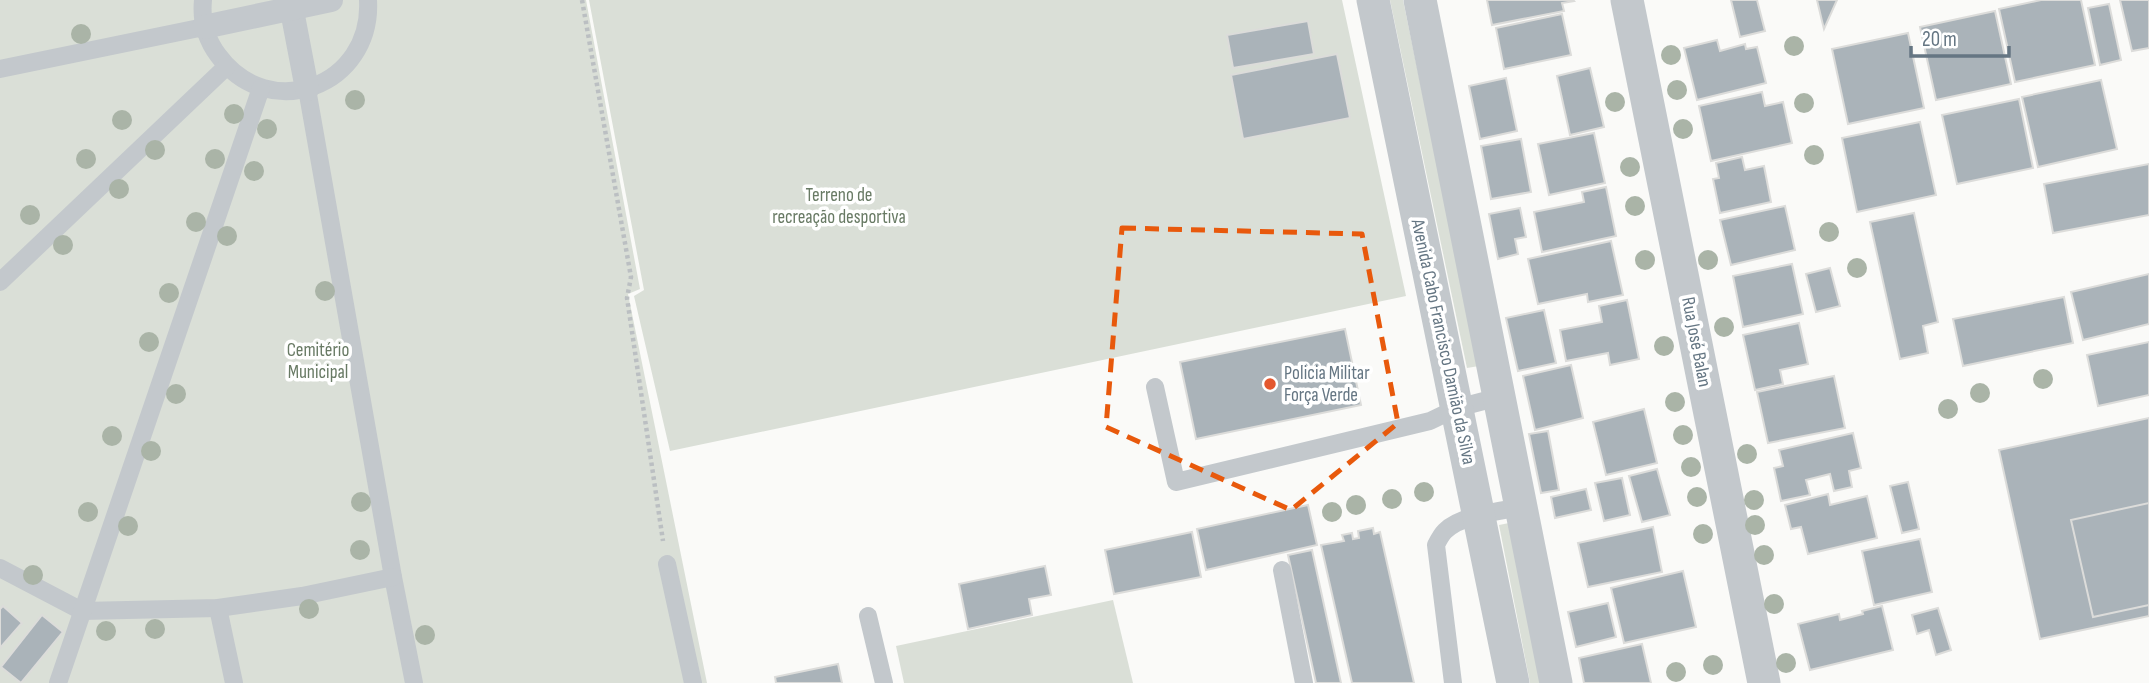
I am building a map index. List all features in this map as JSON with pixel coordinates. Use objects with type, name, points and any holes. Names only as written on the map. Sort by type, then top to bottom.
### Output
[{"type":"street","name":"Avenida Cabo Francisco Damião da Silva","points":[[1373,0],[1513,683]]},
{"type":"street","points":[[1420,0],[1556,683]]},
{"type":"street","name":"Rua José Balan","points":[[1627,0],[1764,683]]},
{"type":"street","points":[[204,27],[297,6],[307,89]]},
{"type":"lane","points":[[203,0],[204,27],[213,49],[226,67],[261,89],[284,92],[307,89],[326,81],[343,69],[365,34],[369,13],[368,0]]},
{"type":"lane","points":[[0,69],[204,27]]},
{"type":"lane","points":[[0,282],[226,67]]},
{"type":"lane","points":[[58,683],[261,89]]},
{"type":"lane","points":[[307,89],[414,683]]},
{"type":"lane","points":[[1155,387],[1176,482],[1430,421],[1457,408],[1499,397]]},
{"type":"lane","points":[[1453,683],[1436,545],[1444,532],[1455,523],[1521,507]]},
{"type":"lane","points":[[667,564],[693,683]]},
{"type":"lane","points":[[0,568],[82,611],[218,608],[302,596],[393,577]]},
{"type":"lane","points":[[1282,569],[1304,683]]},
{"type":"lane","points":[[218,608],[234,683]]},
{"type":"lane","points":[[868,616],[884,683]]},
{"type":"path","points":[[582,0],[632,277],[626,298],[667,564]]},
{"type":"highlighted area","points":[[1122,228],[1362,234],[1398,423],[1291,510],[1106,427]]},
{"type":"green space","name":"Cemitério Municipal","points":[[0,0],[586,0],[640,289],[628,294],[707,683],[0,683]]},
{"type":"green space","name":"Terreno de recreação desportiva","points":[[589,0],[1342,0],[1406,296],[670,451],[634,296],[644,290]]},
{"type":"green space","points":[[1390,0],[1403,0],[1479,366],[1467,368]]},
{"type":"green space","points":[[1509,523],[1540,683],[1530,683],[1499,525]]},
{"type":"green space","points":[[1113,600],[1133,683],[904,683],[896,646]]},
{"type":"building","points":[[1487,0],[1574,1],[1562,3],[1564,11],[1492,25]]},
{"type":"building","points":[[1731,0],[1757,0],[1765,31],[1740,37]]},
{"type":"building","points":[[1817,0],[1837,0],[1824,29],[1822,21]]},
{"type":"building","points":[[2041,0],[2081,0],[2095,65],[2015,82],[1999,9]]},
{"type":"building","points":[[2120,0],[2149,0],[2149,48],[2132,51]]},
{"type":"building","points":[[2109,4],[2121,60],[2100,65],[2088,8]]},
{"type":"building","points":[[1995,11],[2011,84],[1936,100],[1920,27]]},
{"type":"building","points":[[1562,14],[1571,55],[1504,69],[1496,28]]},
{"type":"building","points":[[1308,21],[1314,54],[1233,68],[1227,35]]},
{"type":"building","points":[[1908,33],[1924,108],[1848,124],[1832,49]]},
{"type":"building","points":[[1717,40],[1720,51],[1745,44],[1746,49],[1757,47],[1766,83],[1697,100],[1684,48]]},
{"type":"building","points":[[1337,54],[1350,118],[1243,139],[1231,75]]},
{"type":"building","points":[[1590,68],[1604,127],[1570,135],[1557,76]]},
{"type":"building","points":[[1506,78],[1517,131],[1480,139],[1469,86]]},
{"type":"building","points":[[2101,80],[2117,149],[2038,167],[2022,97]]},
{"type":"building","points":[[1762,92],[1765,106],[1783,102],[1792,143],[1711,161],[1699,106]]},
{"type":"building","points":[[2019,99],[2033,168],[1957,184],[1942,115]]},
{"type":"building","points":[[1920,122],[1936,195],[1857,212],[1842,138]]},
{"type":"building","points":[[1594,133],[1605,183],[1549,195],[1538,144]]},
{"type":"building","points":[[1521,139],[1531,192],[1491,199],[1481,146]]},
{"type":"building","points":[[1742,157],[1745,170],[1764,166],[1771,202],[1720,213],[1713,179],[1719,178],[1716,163]]},
{"type":"building","points":[[2149,164],[2149,215],[2053,233],[2044,184]]},
{"type":"building","points":[[1606,187],[1616,236],[1542,252],[1534,212],[1584,202],[1582,192]]},
{"type":"building","points":[[1785,206],[1795,250],[1731,265],[1720,220]]},
{"type":"building","points":[[1520,208],[1526,237],[1515,239],[1518,254],[1498,259],[1489,214]]},
{"type":"building","points":[[1914,213],[1938,322],[1923,326],[1928,353],[1900,359],[1870,222]]},
{"type":"building","points":[[1611,241],[1623,295],[1588,302],[1587,294],[1538,304],[1528,259]]},
{"type":"building","points":[[1792,264],[1803,314],[1743,327],[1733,276]]},
{"type":"building","points":[[1830,268],[1840,306],[1816,312],[1806,274]]},
{"type":"building","points":[[2149,274],[2149,324],[2083,340],[2071,292]]},
{"type":"building","points":[[2064,297],[2073,343],[1963,366],[1953,319]]},
{"type":"building","points":[[1627,300],[1639,359],[1610,365],[1608,353],[1566,361],[1560,330],[1602,322],[1599,306]]},
{"type":"building","points":[[1544,310],[1556,363],[1518,371],[1506,318]]},
{"type":"building","points":[[1799,323],[1808,364],[1780,370],[1783,384],[1755,390],[1743,335]]},
{"type":"building","name":"Policia Militar Força Verde","points":[[1345,329],[1361,405],[1196,439],[1180,362]]},
{"type":"building","points":[[2149,342],[2149,395],[2098,406],[2087,355]]},
{"type":"building","points":[[1571,365],[1583,418],[1535,430],[1523,376]]},
{"type":"building","points":[[1834,376],[1845,428],[1768,443],[1757,392]]},
{"type":"building","points":[[1644,409],[1657,463],[1606,475],[1593,422]]},
{"type":"building","points":[[2149,418],[2149,616],[2040,639],[1999,450]]},
{"type":"building","points":[[1548,431],[1559,490],[1541,493],[1529,434]]},
{"type":"building","points":[[1853,433],[1861,468],[1849,471],[1852,487],[1834,491],[1830,474],[1806,480],[1810,495],[1781,501],[1774,468],[1783,466],[1779,450]]},
{"type":"building","points":[[1657,469],[1670,515],[1642,522],[1629,476]]},
{"type":"building","points":[[1622,478],[1630,515],[1604,521],[1595,483]]},
{"type":"building","points":[[1908,482],[1919,529],[1902,533],[1890,486]]},
{"type":"building","points":[[1586,489],[1591,510],[1555,518],[1551,497]]},
{"type":"building","points":[[1828,494],[1830,505],[1867,496],[1877,538],[1808,554],[1801,527],[1791,529],[1785,505]]},
{"type":"building","points":[[2149,503],[2149,605],[2093,617],[2071,520]]},
{"type":"building","points":[[1308,505],[1317,545],[1206,570],[1197,529]]},
{"type":"building","points":[[1653,527],[1662,572],[1588,587],[1578,543]]},
{"type":"building","points":[[1373,528],[1374,534],[1380,532],[1414,683],[1352,683],[1321,545],[1344,541],[1342,535],[1352,533],[1353,539],[1359,538],[1358,531]]},
{"type":"building","points":[[1192,532],[1201,577],[1114,594],[1105,550]]},
{"type":"building","points":[[1920,539],[1932,592],[1874,605],[1862,551]]},
{"type":"building","points":[[1312,550],[1341,683],[1316,683],[1288,555]]},
{"type":"building","points":[[1045,566],[1051,595],[1029,599],[1032,615],[968,629],[959,584]]},
{"type":"building","points":[[1683,571],[1696,627],[1624,643],[1611,588]]},
{"type":"building","points":[[1608,603],[1616,637],[1576,647],[1568,612]]},
{"type":"building","points":[[3,606],[22,623],[0,648],[0,609]]},
{"type":"building","points":[[1882,606],[1893,650],[1810,670],[1798,624],[1839,614],[1840,620]]},
{"type":"building","points":[[1938,608],[1951,650],[1936,655],[1929,630],[1917,634],[1912,615]]},
{"type":"building","points":[[42,615],[63,632],[21,683],[1,667]]},
{"type":"building","points":[[1642,644],[1651,683],[1584,683],[1579,658]]},
{"type":"building","points":[[838,664],[842,683],[776,683],[775,677]]},
{"type":"place","name":"Policia Militar Força Verde","points":[[1270,384]]}]
